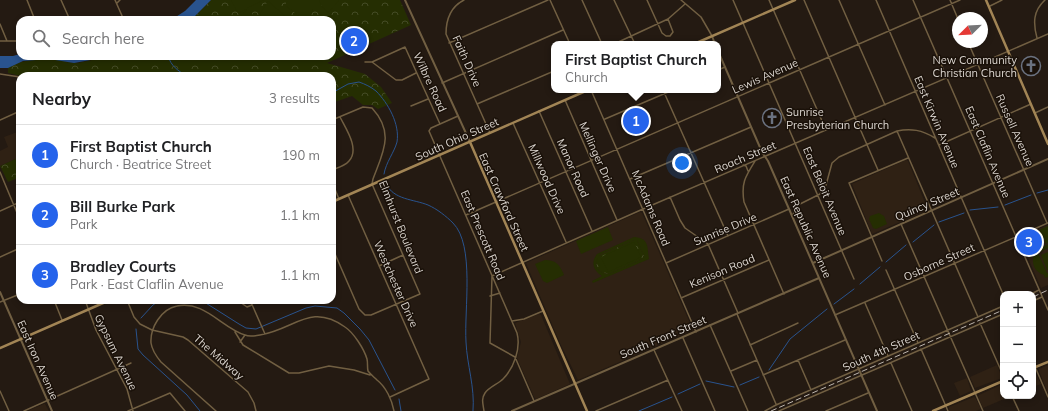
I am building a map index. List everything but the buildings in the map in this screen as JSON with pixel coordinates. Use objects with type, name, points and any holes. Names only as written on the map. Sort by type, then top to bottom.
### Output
[{"type":"main road","points":[[701,41],[795,0]]},
{"type":"main road","points":[[986,0],[1048,144]]},
{"type":"main road","name":"South Ohio Street","points":[[336,200],[582,93]]},
{"type":"main road","name":"East Crawford Street","points":[[470,142],[587,411]]},
{"type":"main road","points":[[0,348],[101,304]]},
{"type":"main road","points":[[1036,367],[1048,362]]},
{"type":"main road","points":[[933,411],[1000,382]]},
{"type":"street","points":[[27,0],[34,16]]},
{"type":"street","points":[[61,0],[68,16]]},
{"type":"street","points":[[115,0],[122,16]]},
{"type":"street","points":[[117,3],[120,0]]},
{"type":"street","name":"East Crawford Street","points":[[405,0],[470,142]]},
{"type":"street","name":"Faith Drive","points":[[464,0],[450,11],[446,24],[446,34],[490,133]]},
{"type":"street","points":[[450,43],[549,0],[569,41]]},
{"type":"street","points":[[582,0],[601,41]]},
{"type":"street","points":[[614,0],[634,41]]},
{"type":"street","points":[[647,0],[664,35],[670,36],[672,30],[668,19]]},
{"type":"street","points":[[681,0],[701,17],[714,41]]},
{"type":"street","name":"East Beloit Avenue","points":[[733,0],[744,22],[854,279]]},
{"type":"street","points":[[769,0],[826,130]]},
{"type":"street","points":[[804,0],[878,170]]},
{"type":"street","points":[[839,0],[885,105]]},
{"type":"street","name":"East Kirwin Avenue","points":[[876,0],[1002,291]]},
{"type":"street","name":"East Claflin Avenue","points":[[913,0],[1048,310]]},
{"type":"street","points":[[950,0],[955,12]]},
{"type":"street","name":"Lewis Avenue","points":[[466,215],[960,0]]},
{"type":"street","points":[[989,7],[1002,0]]},
{"type":"street","points":[[1038,38],[1034,26],[1035,14],[1040,4],[1045,0]]},
{"type":"street","points":[[620,41],[668,19],[685,4]]},
{"type":"street","points":[[0,24],[8,41]]},
{"type":"street","points":[[442,83],[564,30]]},
{"type":"street","name":"Roach Street","points":[[492,276],[642,209],[796,144],[1048,34]]},
{"type":"street","points":[[0,41],[16,41]]},
{"type":"street","name":"Wilbre Road","points":[[372,62],[405,47],[440,124]]},
{"type":"street","name":"Russell Avenue","points":[[970,48],[1047,223]]},
{"type":"street","name":"East Republic Avenue","points":[[721,58],[820,278],[876,411]]},
{"type":"street","points":[[365,62],[372,62],[396,80],[402,80],[417,73]]},
{"type":"street","points":[[721,69],[725,67]]},
{"type":"street","points":[[477,104],[551,72]]},
{"type":"street","points":[[1,73],[16,76]]},
{"type":"street","name":"McAdams Road","points":[[590,93],[617,149],[696,332]]},
{"type":"street","points":[[604,120],[665,94],[728,236]]},
{"type":"street","points":[[411,106],[428,98]]},
{"type":"street","name":"Mellinger Drive","points":[[565,100],[617,220]]},
{"type":"street","points":[[939,145],[1031,104]]},
{"type":"street","name":"Elmhurst Boulevard","points":[[340,117],[363,107],[372,108],[379,116],[386,133],[385,146],[372,184],[420,294],[396,304]]},
{"type":"street","points":[[1035,113],[1048,107]]},
{"type":"street","name":"Manor Road","points":[[539,111],[592,231]]},
{"type":"street","points":[[0,120],[16,113]]},
{"type":"street","points":[[440,124],[458,116]]},
{"type":"street","points":[[336,118],[340,117],[353,145],[353,152],[348,162],[336,168]]},
{"type":"street","name":"Millwood Drive","points":[[513,123],[566,243]]},
{"type":"street","name":"East Prescott Road","points":[[440,124],[431,128],[429,131],[500,293],[519,341],[515,357],[504,379],[486,391],[482,400],[484,411]]},
{"type":"street","points":[[630,179],[751,127]]},
{"type":"street","points":[[792,216],[800,204],[818,196],[826,185],[830,169],[835,160],[842,155],[897,131],[906,129],[914,129],[927,133],[935,138]]},
{"type":"street","points":[[897,131],[978,317]]},
{"type":"street","points":[[882,261],[849,183],[908,158]]},
{"type":"street","name":"Quincy Street","points":[[813,263],[871,236],[1048,160]]},
{"type":"street","points":[[755,161],[746,176],[742,190],[744,202],[784,294]]},
{"type":"street","points":[[743,166],[748,169],[748,172]]},
{"type":"street","points":[[0,172],[16,210]]},
{"type":"street","points":[[336,192],[339,199]]},
{"type":"street","name":"Westchester Drive","points":[[348,195],[429,380],[390,397]]},
{"type":"street","points":[[670,197],[685,228],[708,244],[776,405]]},
{"type":"street","points":[[0,211],[14,205]]},
{"type":"street","name":"Sunrise Drive","points":[[666,263],[789,209]]},
{"type":"street","name":"Osborne Street","points":[[835,316],[1047,223]]},
{"type":"street","points":[[901,224],[984,411]]},
{"type":"street","points":[[0,257],[16,250]]},
{"type":"street","points":[[336,255],[360,309],[365,315],[371,315],[396,304]]},
{"type":"street","points":[[379,266],[403,255]]},
{"type":"street","name":"Kenison Road","points":[[681,298],[769,260]]},
{"type":"street","points":[[886,270],[918,343]]},
{"type":"street","points":[[492,276],[490,296],[490,343],[515,357],[534,401]]},
{"type":"street","name":"South Front Street","points":[[512,411],[820,278]]},
{"type":"street","name":"East Iron Avenue","points":[[0,292],[52,411]]},
{"type":"street","points":[[490,296],[500,293]]},
{"type":"street","points":[[0,302],[16,296]]},
{"type":"street","points":[[1036,300],[1042,297]]},
{"type":"street","points":[[865,303],[888,356]]},
{"type":"street","points":[[56,304],[62,321]]},
{"type":"street","name":"Gypsum Avenue","points":[[86,304],[96,330],[127,389],[133,410]]},
{"type":"street","name":"The Midway","points":[[129,304],[134,317],[140,324],[152,330],[183,337],[188,340],[248,392],[254,403],[256,411]]},
{"type":"street","points":[[243,304],[247,307],[252,305],[265,334]]},
{"type":"street","points":[[216,411],[155,355],[151,343],[152,330],[157,320],[166,311],[176,306],[191,306],[220,320],[235,332],[240,342],[289,373],[299,373],[329,366],[345,368],[372,376],[380,382],[390,397],[394,411]]},
{"type":"street","name":"South 4th Street","points":[[765,411],[1000,307]]},
{"type":"street","points":[[512,321],[524,319],[543,311]]},
{"type":"street","name":"South 4th Street","points":[[780,411],[1000,315]]},
{"type":"street","points":[[235,332],[239,332],[245,336],[273,333],[311,317],[326,317],[338,322],[349,330],[357,339],[367,358],[367,368],[364,373]]},
{"type":"street","points":[[750,345],[798,323]]},
{"type":"street","points":[[980,324],[1000,368]]},
{"type":"street","points":[[710,325],[748,411]]},
{"type":"street","points":[[240,342],[245,336]]},
{"type":"street","points":[[683,338],[715,411]]},
{"type":"street","points":[[763,374],[845,340]]},
{"type":"street","points":[[921,349],[948,411]]},
{"type":"street","points":[[654,350],[682,411]]},
{"type":"street","points":[[730,371],[757,360]]},
{"type":"street","points":[[798,360],[811,390]]},
{"type":"street","points":[[24,411],[131,363]]},
{"type":"street","points":[[891,363],[912,411]]},
{"type":"street","points":[[367,368],[372,376]]},
{"type":"street","points":[[1036,372],[1048,397]]},
{"type":"street","points":[[596,411],[668,380]]},
{"type":"street","points":[[0,391],[9,411]]},
{"type":"street","points":[[128,411],[170,393],[185,411]]},
{"type":"street","points":[[826,411],[868,393]]},
{"type":"street","points":[[1013,399],[1019,411]]},
{"type":"shaded area","points":[[16,132],[16,159],[0,166],[0,151],[8,147],[4,137]]},
{"type":"shaded area","points":[[906,160],[908,161],[928,210],[872,234],[852,184]]},
{"type":"shaded area","points":[[640,212],[642,213],[693,330],[578,380],[560,343],[526,263]]},
{"type":"shaded area","points":[[1048,225],[1048,285],[1041,288],[1019,237]]},
{"type":"shaded area","points":[[539,314],[541,315],[570,384],[536,399],[517,358],[521,342],[515,323]]},
{"type":"shaded area","points":[[997,365],[1000,373],[1000,379],[975,388],[970,377]]},
{"type":"shaded area","points":[[1048,365],[1048,393],[1039,369]]},
{"type":"shaded area","points":[[1036,375],[1041,384],[1036,386]]},
{"type":"shaded area","points":[[967,378],[971,391],[960,396],[954,383]]},
{"type":"shaded area","points":[[1000,385],[1000,399],[1004,399],[983,408],[978,397],[979,395]]},
{"type":"shaded area","points":[[974,397],[981,409],[976,411],[949,411],[949,407]]},
{"type":"shaded area","points":[[44,404],[49,411],[27,411]]},
{"type":"green space","points":[[211,0],[400,0],[411,25],[336,59],[336,16],[195,16]]},
{"type":"green space","points":[[231,0],[264,0],[247,8],[254,16],[241,16],[247,9],[238,13]]},
{"type":"green space","points":[[289,0],[313,0],[313,9],[310,16],[299,16],[286,6],[286,3]]},
{"type":"green space","points":[[319,0],[339,0],[328,13],[321,5]]},
{"type":"green space","points":[[268,1],[285,16],[260,16],[261,12]]},
{"type":"green space","points":[[65,60],[65,62],[78,63],[93,60],[334,60],[327,63],[365,74],[381,87],[392,103],[378,109],[372,105],[363,105],[352,96],[336,102],[336,72],[16,72],[16,75],[8,73],[8,68],[14,64],[28,61]]},
{"type":"green space","points":[[16,159],[16,179],[8,182],[0,166]]},
{"type":"green space","points":[[879,213],[884,216],[887,224],[876,229],[873,228],[869,219],[870,216]]},
{"type":"green space","points":[[1048,226],[1048,243],[1046,244],[1039,230]]},
{"type":"green space","points":[[608,227],[613,240],[581,254],[576,241]]},
{"type":"green space","points":[[1032,233],[1038,247],[1027,251],[1021,238]]},
{"type":"green space","points":[[634,237],[643,239],[647,244],[649,259],[593,283],[592,281],[602,276],[597,272],[593,264],[597,254]],"holes":[[[637,240],[644,256],[642,259],[609,274],[603,273],[597,269],[596,261],[601,254]]]},
{"type":"green space","points":[[637,240],[644,256],[642,259],[609,274],[603,273],[597,269],[597,258],[602,254]]},
{"type":"green space","points":[[634,242],[641,257],[608,272],[601,257]]},
{"type":"green space","points":[[1048,244],[1048,248],[1038,253],[1048,273],[1048,277],[1045,278],[1044,275],[1038,272],[1034,267],[1033,251]]},
{"type":"green space","points":[[1048,252],[1048,270],[1047,270],[1041,255]]},
{"type":"green space","points":[[545,260],[555,262],[561,268],[564,275],[547,283],[543,281],[535,264]]},
{"type":"water","points":[[196,0],[211,0],[195,16],[177,16],[185,11]]},
{"type":"water","points":[[16,55],[16,60],[36,60],[23,61],[8,68],[0,68],[0,56]]},
{"type":"water","points":[[55,60],[90,60],[74,63]]},
{"type":"waterway","points":[[170,60],[175,68],[181,72]]},
{"type":"waterway","points":[[336,91],[348,84],[359,82],[376,91],[389,108],[397,128],[397,142],[386,165],[384,174]]},
{"type":"waterway","points":[[386,184],[389,189],[399,196],[428,205],[438,211],[453,223],[460,233],[464,246],[466,262],[466,342],[473,393],[473,411]]},
{"type":"waterway","points":[[1037,193],[1048,190]]},
{"type":"waterway","points":[[1005,205],[1031,195]]},
{"type":"waterway","points":[[970,210],[998,207]]},
{"type":"waterway","points":[[939,222],[964,213]]},
{"type":"waterway","points":[[913,242],[934,225]]},
{"type":"waterway","points":[[886,262],[906,245]]},
{"type":"waterway","points":[[860,284],[880,267]]},
{"type":"waterway","points":[[834,304],[854,289]]},
{"type":"waterway","points":[[141,318],[154,304]]},
{"type":"waterway","points":[[207,304],[246,328],[256,329],[306,308],[315,306],[337,308],[344,313],[369,340],[395,390]]},
{"type":"waterway","points":[[769,370],[790,339],[827,309]]},
{"type":"waterway","points":[[136,329],[138,349],[187,395],[200,411]]},
{"type":"waterway","points":[[740,385],[759,377]]},
{"type":"waterway","points":[[706,381],[734,387]]},
{"type":"waterway","points":[[678,394],[700,384]]},
{"type":"waterway","points":[[639,411],[672,397]]},
{"type":"waterway","points":[[399,399],[401,411]]},
{"type":"railway","points":[[1036,296],[1048,290]]},
{"type":"railway","points":[[771,411],[1000,311]]},
{"type":"place","name":"Bill Burke Park","points":[[354,41]]},
{"type":"place","name":"New Community Christian Church","points":[[1031,66]]},
{"type":"place","name":"Sunrise Presbyterian Church","points":[[772,118]]},
{"type":"place","name":"First Baptist Church","points":[[636,121]]},
{"type":"place","name":"Bradley Courts","points":[[1029,242]]}]
